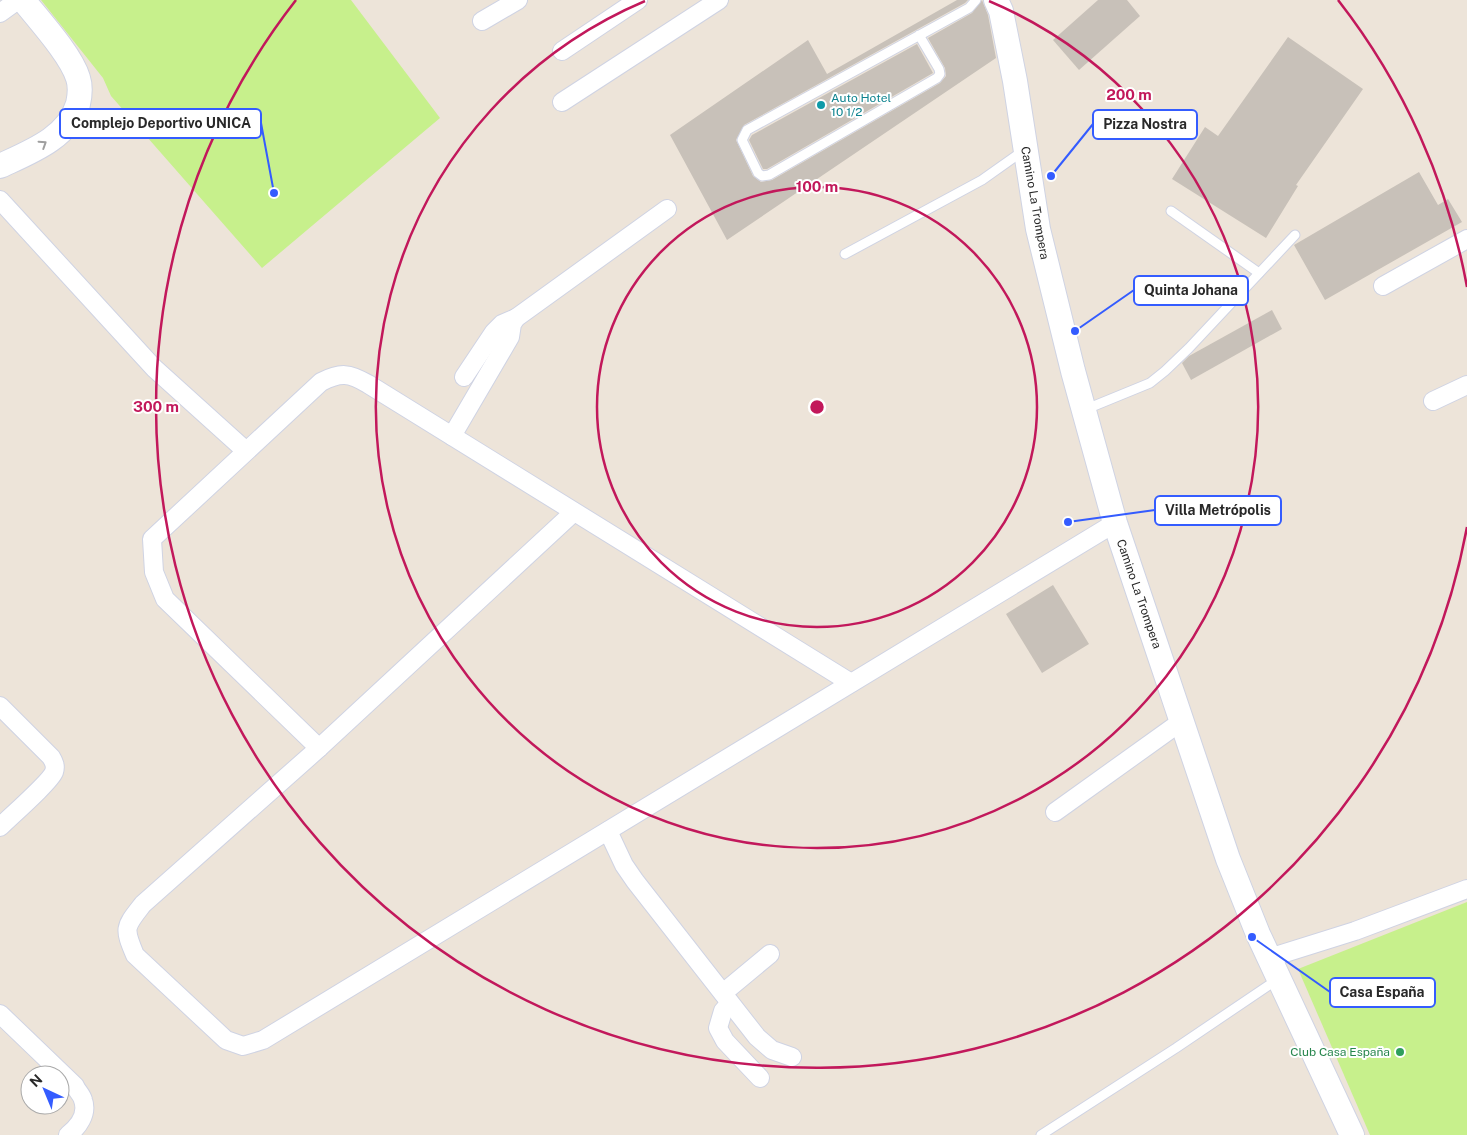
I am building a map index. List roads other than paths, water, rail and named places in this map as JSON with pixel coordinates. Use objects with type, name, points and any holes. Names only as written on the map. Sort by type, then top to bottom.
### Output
[{"type":"street","points":[[0,13],[18,0]]},
{"type":"street","points":[[0,166],[29,153],[60,133],[74,116],[81,94],[78,78],[70,61],[24,0]]},
{"type":"street","points":[[482,21],[518,0]]},
{"type":"street","points":[[562,51],[638,0]]},
{"type":"street","points":[[562,102],[719,0]]},
{"type":"street","name":"Camino La Trompera","points":[[996,0],[1001,11],[1015,81],[1038,229],[1115,523],[1228,858],[1274,969],[1352,1135]]},
{"type":"street","points":[[0,200],[154,368],[246,451]]},
{"type":"street","points":[[464,377],[494,332],[502,324],[516,318],[667,209]]},
{"type":"street","points":[[1383,286],[1467,239]]},
{"type":"street","points":[[452,436],[510,337],[512,324],[516,318]]},
{"type":"street","points":[[318,748],[165,599],[154,572],[152,539],[321,382],[334,376],[345,374],[362,380],[851,682]]},
{"type":"street","points":[[1432,401],[1467,386]]},
{"type":"street","points":[[574,512],[318,748],[142,904],[129,922],[127,936],[135,955],[226,1040],[242,1046],[263,1040],[1115,523]]},
{"type":"street","points":[[0,706],[55,763],[55,770],[47,781],[0,827]]},
{"type":"street","points":[[1055,812],[1182,721]]},
{"type":"street","points":[[608,831],[634,881],[757,1037],[772,1050],[792,1057]]},
{"type":"street","points":[[1274,969],[1355,932],[1467,889]]},
{"type":"street","points":[[760,1078],[726,1041],[718,1028],[726,998],[770,954]]},
{"type":"street","points":[[0,1014],[75,1086],[83,1099],[84,1112],[76,1129],[68,1135]]},
{"type":"lane","points":[[919,35],[939,69],[940,74],[937,78],[769,175],[762,176],[758,173],[742,140],[747,130],[919,35],[969,8],[976,0]]},
{"type":"lane","points":[[845,254],[982,180],[1025,150]]},
{"type":"lane","points":[[1171,211],[1259,273]]},
{"type":"lane","points":[[1084,410],[1150,383],[1158,377],[1189,348],[1296,235]]},
{"type":"lane","points":[[1041,1135],[1176,1048],[1274,969]]},
{"type":"place","name":"Auto Hotel 10 1/2","points":[[821,105]]},
{"type":"place","name":"Pizza Nostra","points":[[1051,176]]},
{"type":"place","name":"Complejo Deportivo UNICA","points":[[274,193]]},
{"type":"place","name":"Quinta Johana","points":[[1075,331]]},
{"type":"place","name":"Villa Metrópolis","points":[[1068,522]]},
{"type":"place","name":"Casa España","points":[[1252,937]]},
{"type":"place","name":"Club Casa España","points":[[1400,1052]]}]
